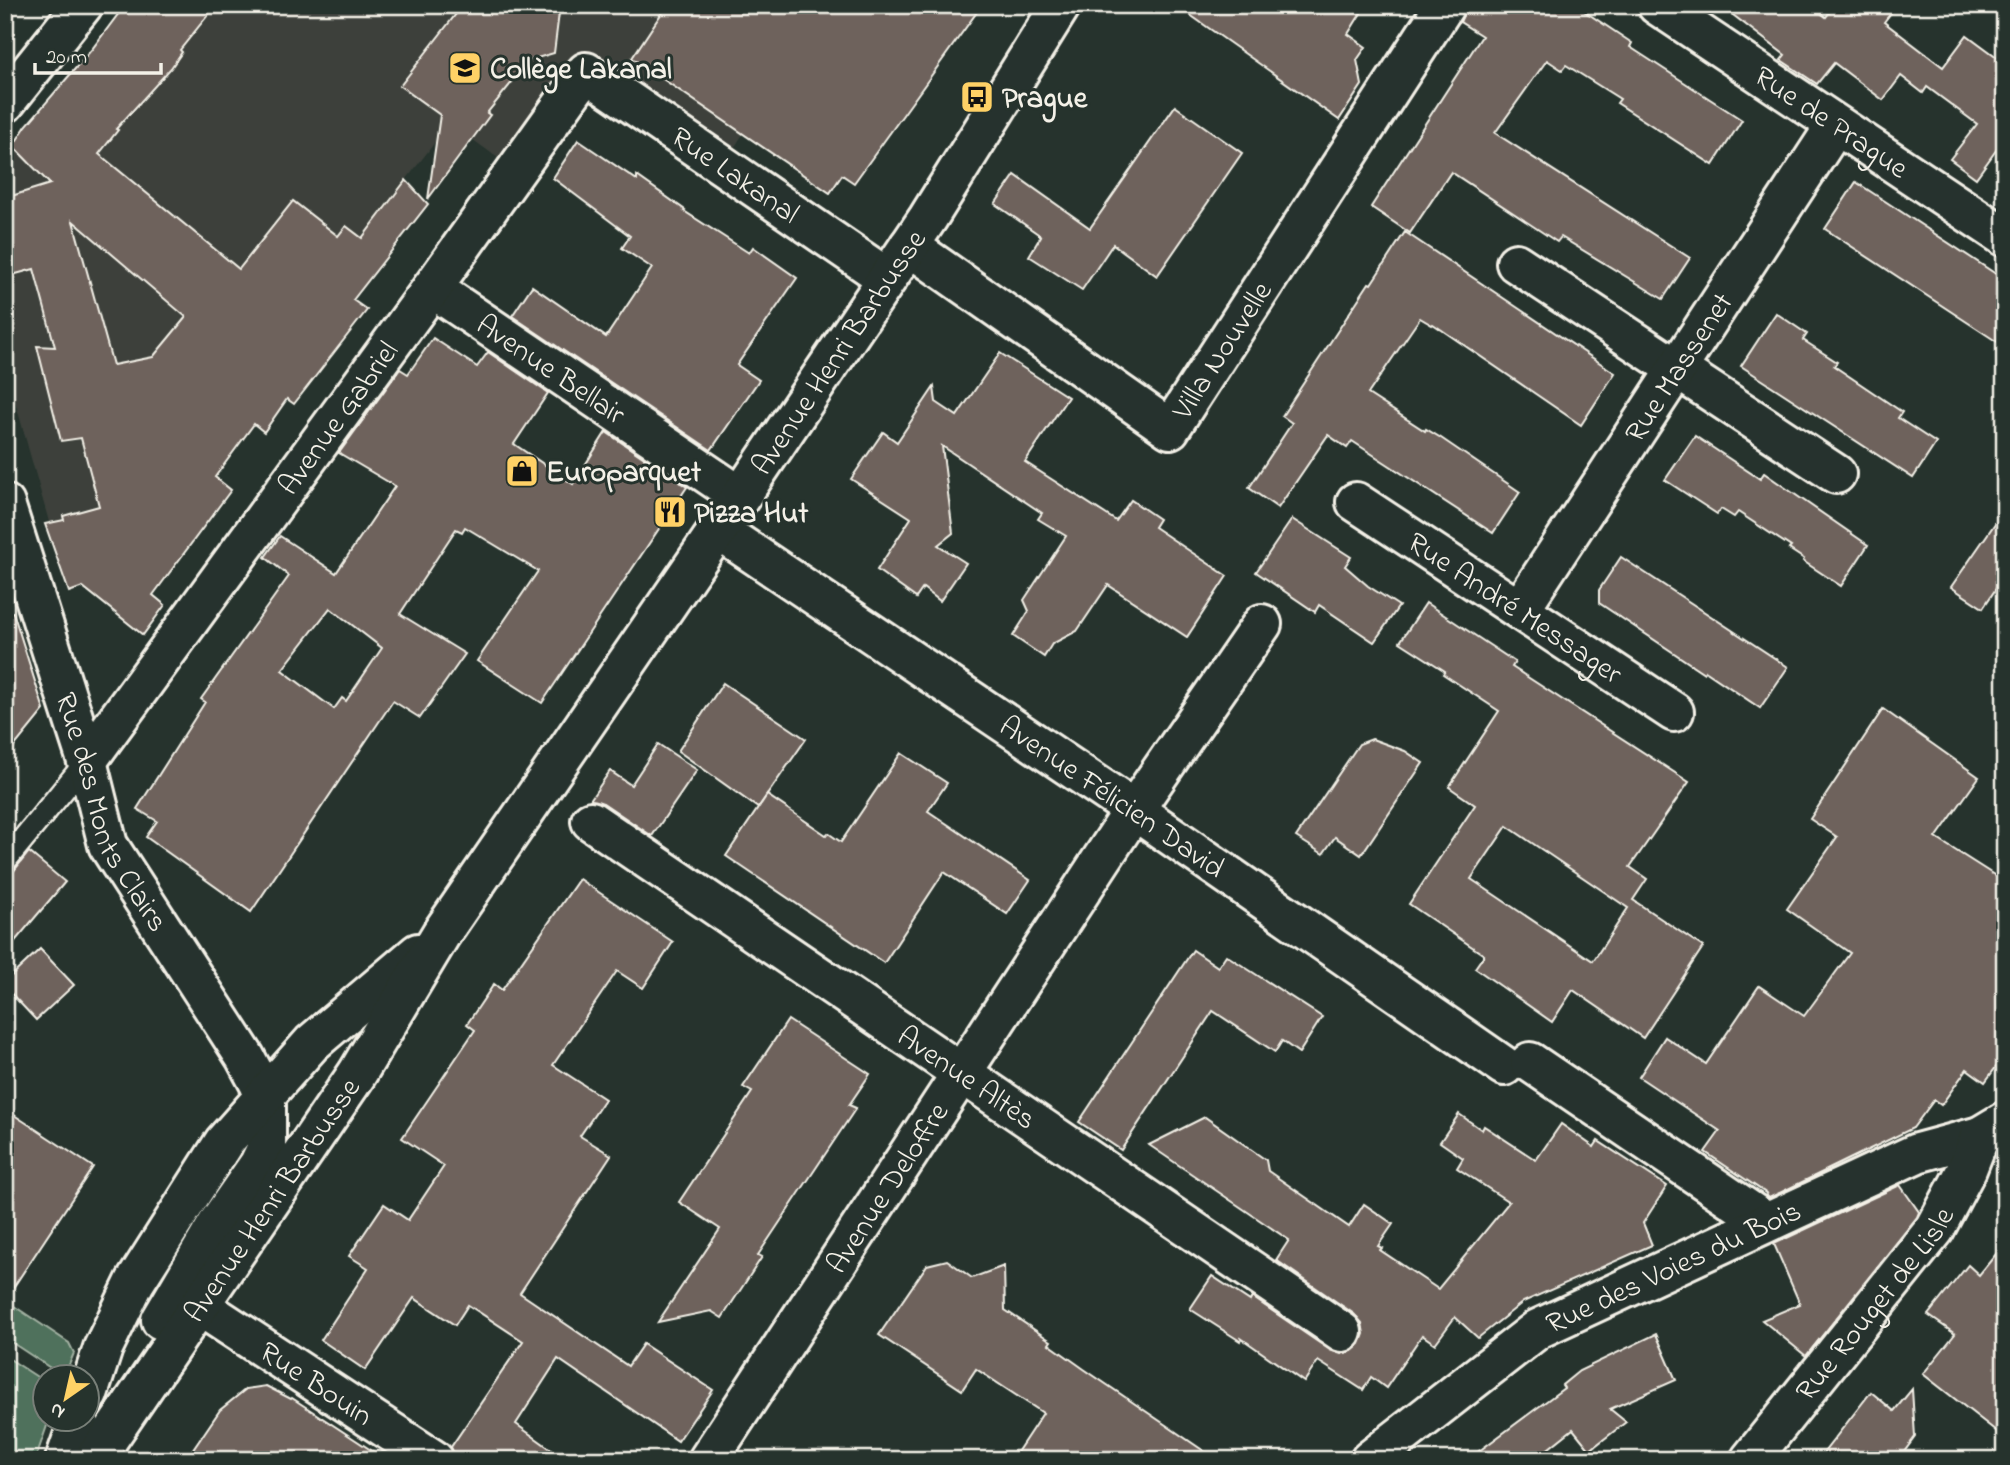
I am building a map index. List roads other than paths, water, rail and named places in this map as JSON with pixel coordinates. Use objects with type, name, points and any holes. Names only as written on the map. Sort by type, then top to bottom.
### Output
[{"type":"street","points":[[5,103],[83,5]]},
{"type":"street","name":"Avenue Henri Barbusse","points":[[94,1460],[191,1293],[219,1278],[357,1074],[441,934],[909,246],[1061,5]]},
{"type":"street","name":"Villa Nouvelle","points":[[909,246],[1170,429],[1445,5]]},
{"type":"street","name":"Rue de Prague","points":[[1657,5],[2005,237]]},
{"type":"street","name":"Rue Lakanal","points":[[586,72],[887,278]]},
{"type":"street","name":"Avenue Gabriel","points":[[87,761],[586,72]]},
{"type":"street","name":"Rue Massenet","points":[[1520,609],[1836,125]]},
{"type":"street","points":[[1516,263],[1836,474]]},
{"type":"street","name":"Avenue Bellair","points":[[432,288],[740,496]]},
{"type":"street","name":"Rue André Messager","points":[[1356,502],[1674,712]]},
{"type":"street","name":"Rue des Monts Clairs","points":[[5,504],[20,595],[87,761],[108,845],[235,1041],[266,1096]]},
{"type":"street","name":"Avenue Félicien David","points":[[718,530],[1517,1064],[1766,1222]]},
{"type":"street","name":"Avenue Deloffre","points":[[708,1460],[1134,810],[1262,624]]},
{"type":"street","name":"Avenue Altès","points":[[591,821],[1342,1332]]},
{"type":"street","name":"Avenue Henri Barbusse","points":[[98,1364],[135,1282],[224,1142],[312,1043],[441,934]]},
{"type":"street","points":[[85,1460],[99,1424],[191,1293],[220,1220],[266,1149],[266,1096],[335,1106]]},
{"type":"street","name":"Rue des Voies du Bois","points":[[1370,1460],[1538,1329],[1917,1153],[1993,1129]]},
{"type":"street","name":"Rue Rouget de Lisle","points":[[1751,1460],[1935,1229],[1993,1129]]},
{"type":"street","points":[[191,1293],[174,1265],[220,1177],[224,1142]]},
{"type":"street","name":"Rue Bouin","points":[[191,1293],[434,1460]]},
{"type":"street","points":[[65,1460],[74,1434]]},
{"type":"lane","points":[[5,861],[87,761]]},
{"type":"place","name":"Collège Lakanal","points":[[465,68]]},
{"type":"place","name":"Prague","points":[[977,97]]},
{"type":"place","name":"Europarquet","points":[[522,471]]},
{"type":"place","name":"Pizza Hut","points":[[670,512]]}]
